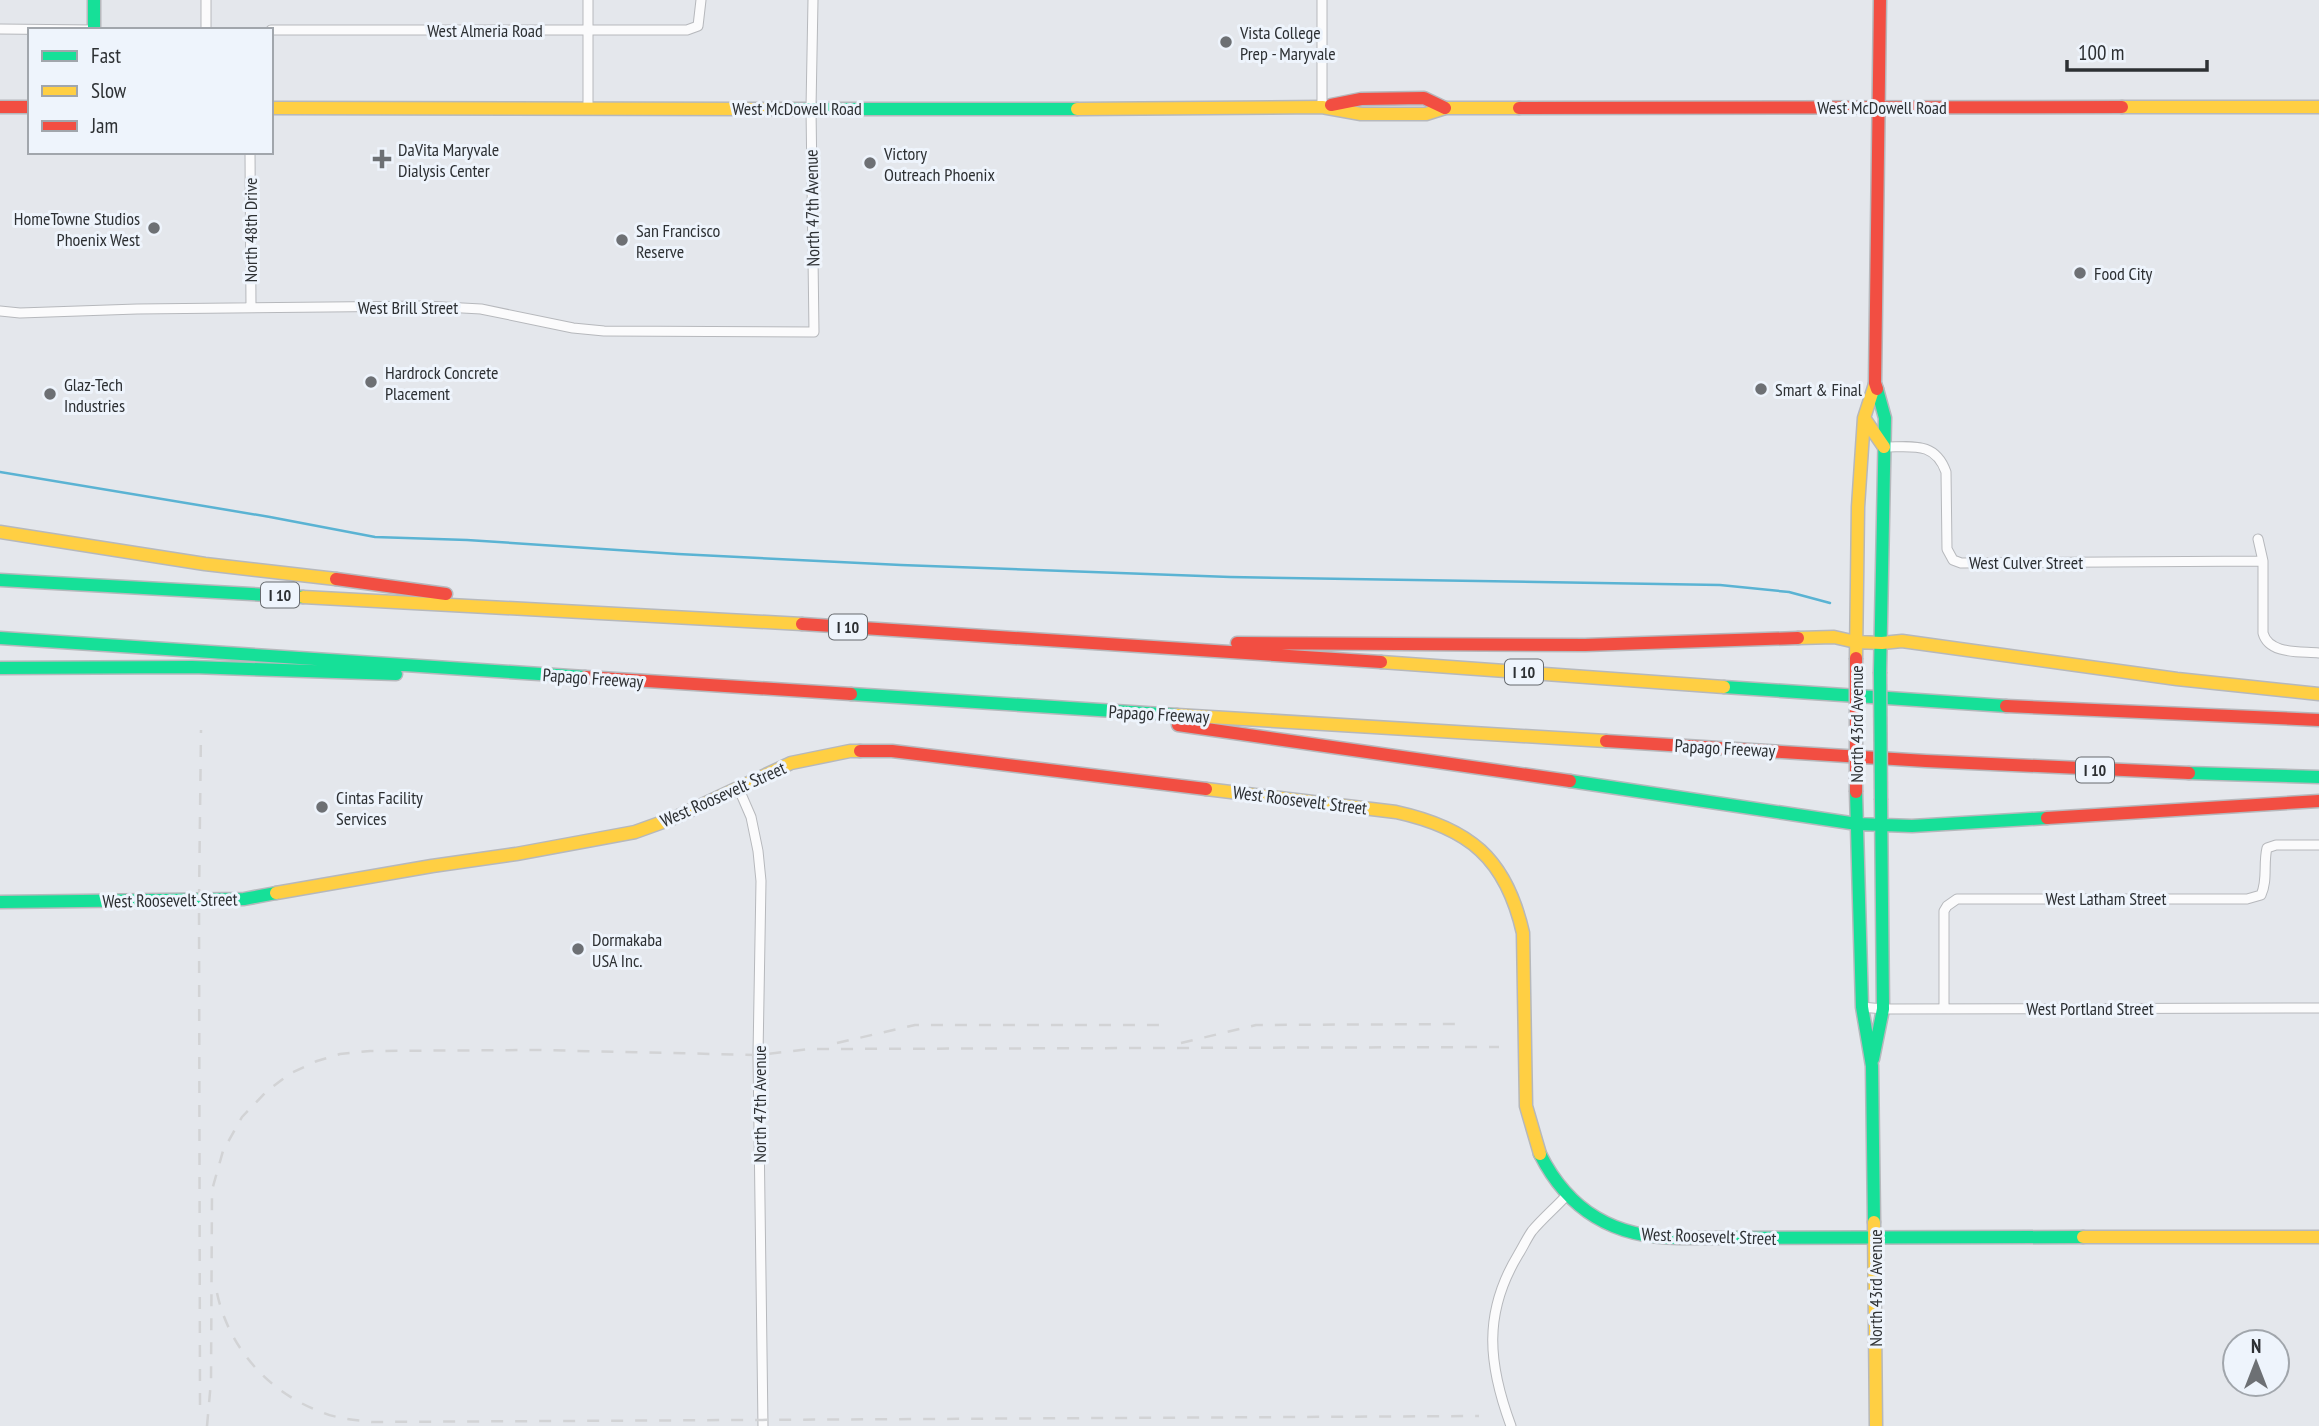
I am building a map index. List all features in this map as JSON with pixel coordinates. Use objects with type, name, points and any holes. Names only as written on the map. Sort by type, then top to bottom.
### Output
[{"type":"main road","points":[[94,0],[94,28]]},
{"type":"main road","name":"North 43rd Avenue","points":[[1876,1426],[1872,1066],[1862,1007],[1856,792],[1856,642],[1858,507],[1864,418],[1875,383],[1880,0]]},
{"type":"main road","name":"West McDowell Road","points":[[273,108],[1322,107],[1361,99],[1424,98],[1446,108],[2319,107]]},
{"type":"main road","points":[[0,107],[28,107]]},
{"type":"main road","name":"North 43rd Avenue","points":[[1872,1066],[1883,1009],[1881,658],[1885,418],[1875,383]]},
{"type":"main road","points":[[1864,418],[1885,418]]},
{"type":"main road","points":[[1864,418],[1884,447]]},
{"type":"main road","points":[[0,532],[205,564],[307,575],[560,610]]},
{"type":"main road","name":"I 10","points":[[0,580],[1137,645],[2034,707],[2319,720]]},
{"type":"main road","points":[[1137,645],[1294,641],[1573,645],[1834,637],[1856,642],[1882,643],[1902,640],[2177,679],[2319,694]]},
{"type":"main road","name":"Papago Freeway","points":[[0,638],[1086,710],[1926,761],[2319,777]]},
{"type":"main road","points":[[0,668],[192,667],[320,673],[557,676]]},
{"type":"main road","points":[[1086,710],[1857,824],[1958,824],[2319,800]]},
{"type":"main road","name":"West Roosevelt Street","points":[[0,902],[244,899],[516,854],[635,832],[674,818],[780,767],[850,751],[892,751],[1396,812],[1439,823],[1483,850],[1517,902],[1524,943],[1526,1106],[1530,1128],[1539,1155],[1566,1196],[1602,1222],[1644,1236],[1685,1238],[2319,1237]]},
{"type":"street","points":[[206,0],[206,28]]},
{"type":"street","points":[[588,0],[588,108]]},
{"type":"street","name":"West Almeria Road","points":[[273,30],[687,30],[698,26],[701,0]]},
{"type":"street","name":"North 47th Avenue","points":[[813,0],[811,108],[814,332]]},
{"type":"street","points":[[1322,0],[1322,107]]},
{"type":"street","points":[[0,29],[28,29]]},
{"type":"street","name":"North 48th Drive","points":[[250,154],[251,308]]},
{"type":"street","name":"West Brill Street","points":[[0,311],[20,313],[426,306],[475,308],[573,328],[604,331],[814,332]]},
{"type":"street","name":"West Culver Street","points":[[1884,447],[1928,449],[1942,461],[1946,471],[1947,549],[1953,560],[1961,563],[2263,561]]},
{"type":"street","points":[[2258,539],[2263,561],[2265,640],[2276,648],[2319,653]]},
{"type":"street","name":"North 47th Avenue","points":[[738,786],[751,817],[761,881],[758,1055],[762,1426]]},
{"type":"street","name":"West Latham Street","points":[[1944,1008],[1944,911],[1951,902],[1961,898],[2247,899],[2261,895],[2266,884],[2264,859],[2267,848],[2276,845],[2319,845]]},
{"type":"street","name":"West Portland Street","points":[[1862,1007],[2319,1009]]},
{"type":"street","points":[[1511,1426],[1499,1395],[1492,1362],[1492,1330],[1498,1296],[1510,1268],[1531,1232],[1566,1196]]},
{"type":"waterway","points":[[0,472],[375,537],[901,565],[1230,577],[1720,585],[1789,592],[1830,603]]},
{"type":"railway","points":[[200,1405],[201,730]]},
{"type":"railway","points":[[1181,1043],[1256,1025],[1464,1024]]},
{"type":"railway","points":[[837,1043],[915,1025],[1165,1025]]},
{"type":"railway","points":[[207,1426],[211,1381],[212,1190],[223,1151],[242,1117],[267,1091],[291,1073],[340,1054],[370,1051],[538,1050],[758,1055],[810,1049],[1499,1047]]},
{"type":"railway","points":[[217,1293],[231,1333],[242,1351],[270,1381],[304,1405],[342,1418],[372,1422],[1479,1416]]},
{"type":"traffic: fast","points":[[94,0],[94,28]]},
{"type":"traffic: fast","points":[[788,109],[1077,109]]},
{"type":"traffic: fast","points":[[1877,389],[1885,418],[1880,672]]},
{"type":"traffic: fast","points":[[0,580],[303,597]]},
{"type":"traffic: fast","points":[[0,638],[585,677]]},
{"type":"traffic: fast","points":[[0,668],[192,667],[396,674]]},
{"type":"traffic: fast","points":[[1880,672],[1881,800]]},
{"type":"traffic: fast","points":[[1724,687],[2006,706]]},
{"type":"traffic: fast","points":[[851,694],[1177,715]]},
{"type":"traffic: fast","points":[[2189,773],[2319,777]]},
{"type":"traffic: fast","points":[[1570,781],[1857,824],[1912,826],[2047,818]]},
{"type":"traffic: fast","points":[[1856,792],[1862,1007],[1872,1066],[1874,1222]]},
{"type":"traffic: fast","points":[[1873,1059],[1883,1009],[1881,800]]},
{"type":"traffic: fast","points":[[0,902],[244,899],[276,893]]},
{"type":"traffic: fast","points":[[1540,1154],[1565,1192],[1596,1218],[1615,1227],[1656,1237],[2083,1237]]},
{"type":"traffic: slow","points":[[1077,109],[1322,107],[1361,114],[1426,114],[1445,108],[1519,108]]},
{"type":"traffic: slow","points":[[2122,107],[2319,107]]},
{"type":"traffic: slow","points":[[273,108],[788,109]]},
{"type":"traffic: slow","points":[[1856,658],[1858,507],[1864,418],[1875,384]]},
{"type":"traffic: slow","points":[[1864,418],[1884,447]]},
{"type":"traffic: slow","points":[[0,532],[205,564],[336,579]]},
{"type":"traffic: slow","points":[[303,597],[802,624]]},
{"type":"traffic: slow","points":[[1798,638],[1834,637],[1856,642],[1882,643],[1902,641],[2177,679],[2319,694]]},
{"type":"traffic: slow","points":[[1381,662],[1724,687]]},
{"type":"traffic: slow","points":[[1177,715],[1606,741]]},
{"type":"traffic: slow","points":[[276,893],[635,832],[674,818],[791,763],[860,751]]},
{"type":"traffic: slow","points":[[1206,789],[1396,812],[1444,827],[1481,850],[1506,885],[1523,933],[1526,1106],[1540,1154]]},
{"type":"traffic: slow","points":[[1874,1222],[1876,1426]]},
{"type":"traffic: slow","points":[[2083,1237],[2319,1237]]},
{"type":"traffic: jam","points":[[1877,389],[1880,0]]},
{"type":"traffic: jam","points":[[1331,105],[1361,99],[1424,98],[1445,108]]},
{"type":"traffic: jam","points":[[0,107],[28,107]]},
{"type":"traffic: jam","points":[[1519,108],[2122,107]]},
{"type":"traffic: jam","points":[[336,579],[446,594]]},
{"type":"traffic: jam","points":[[802,624],[1381,662]]},
{"type":"traffic: jam","points":[[1237,643],[1585,645],[1798,638]]},
{"type":"traffic: jam","points":[[1856,658],[1856,792]]},
{"type":"traffic: jam","points":[[585,677],[851,694]]},
{"type":"traffic: jam","points":[[2006,706],[2319,720]]},
{"type":"traffic: jam","points":[[1178,725],[1570,781]]},
{"type":"traffic: jam","points":[[1606,741],[1926,761],[2189,773]]},
{"type":"traffic: jam","points":[[860,751],[892,751],[1206,789]]},
{"type":"traffic: jam","points":[[2047,818],[2319,801]]},
{"type":"place","name":"Vista College Prep - Maryvale","points":[[1226,42]]},
{"type":"place","name":"DaVita Maryvale Dialysis Center","points":[[382,159]]},
{"type":"place","name":"Victory Outreach Phoenix","points":[[870,163]]},
{"type":"place","name":"HomeTowne Studios Phoenix West","points":[[154,228]]},
{"type":"place","name":"San Francisco Reserve","points":[[622,240]]},
{"type":"place","name":"Food City","points":[[2080,273]]},
{"type":"place","name":"Hardrock Concrete Placement","points":[[371,382]]},
{"type":"place","name":"Smart & Final","points":[[1761,389]]},
{"type":"place","name":"Glaz-Tech Industries","points":[[50,394]]},
{"type":"place","name":"Cintas Facility Services","points":[[322,807]]},
{"type":"place","name":"Dormakaba USA Inc.","points":[[578,949]]}]
